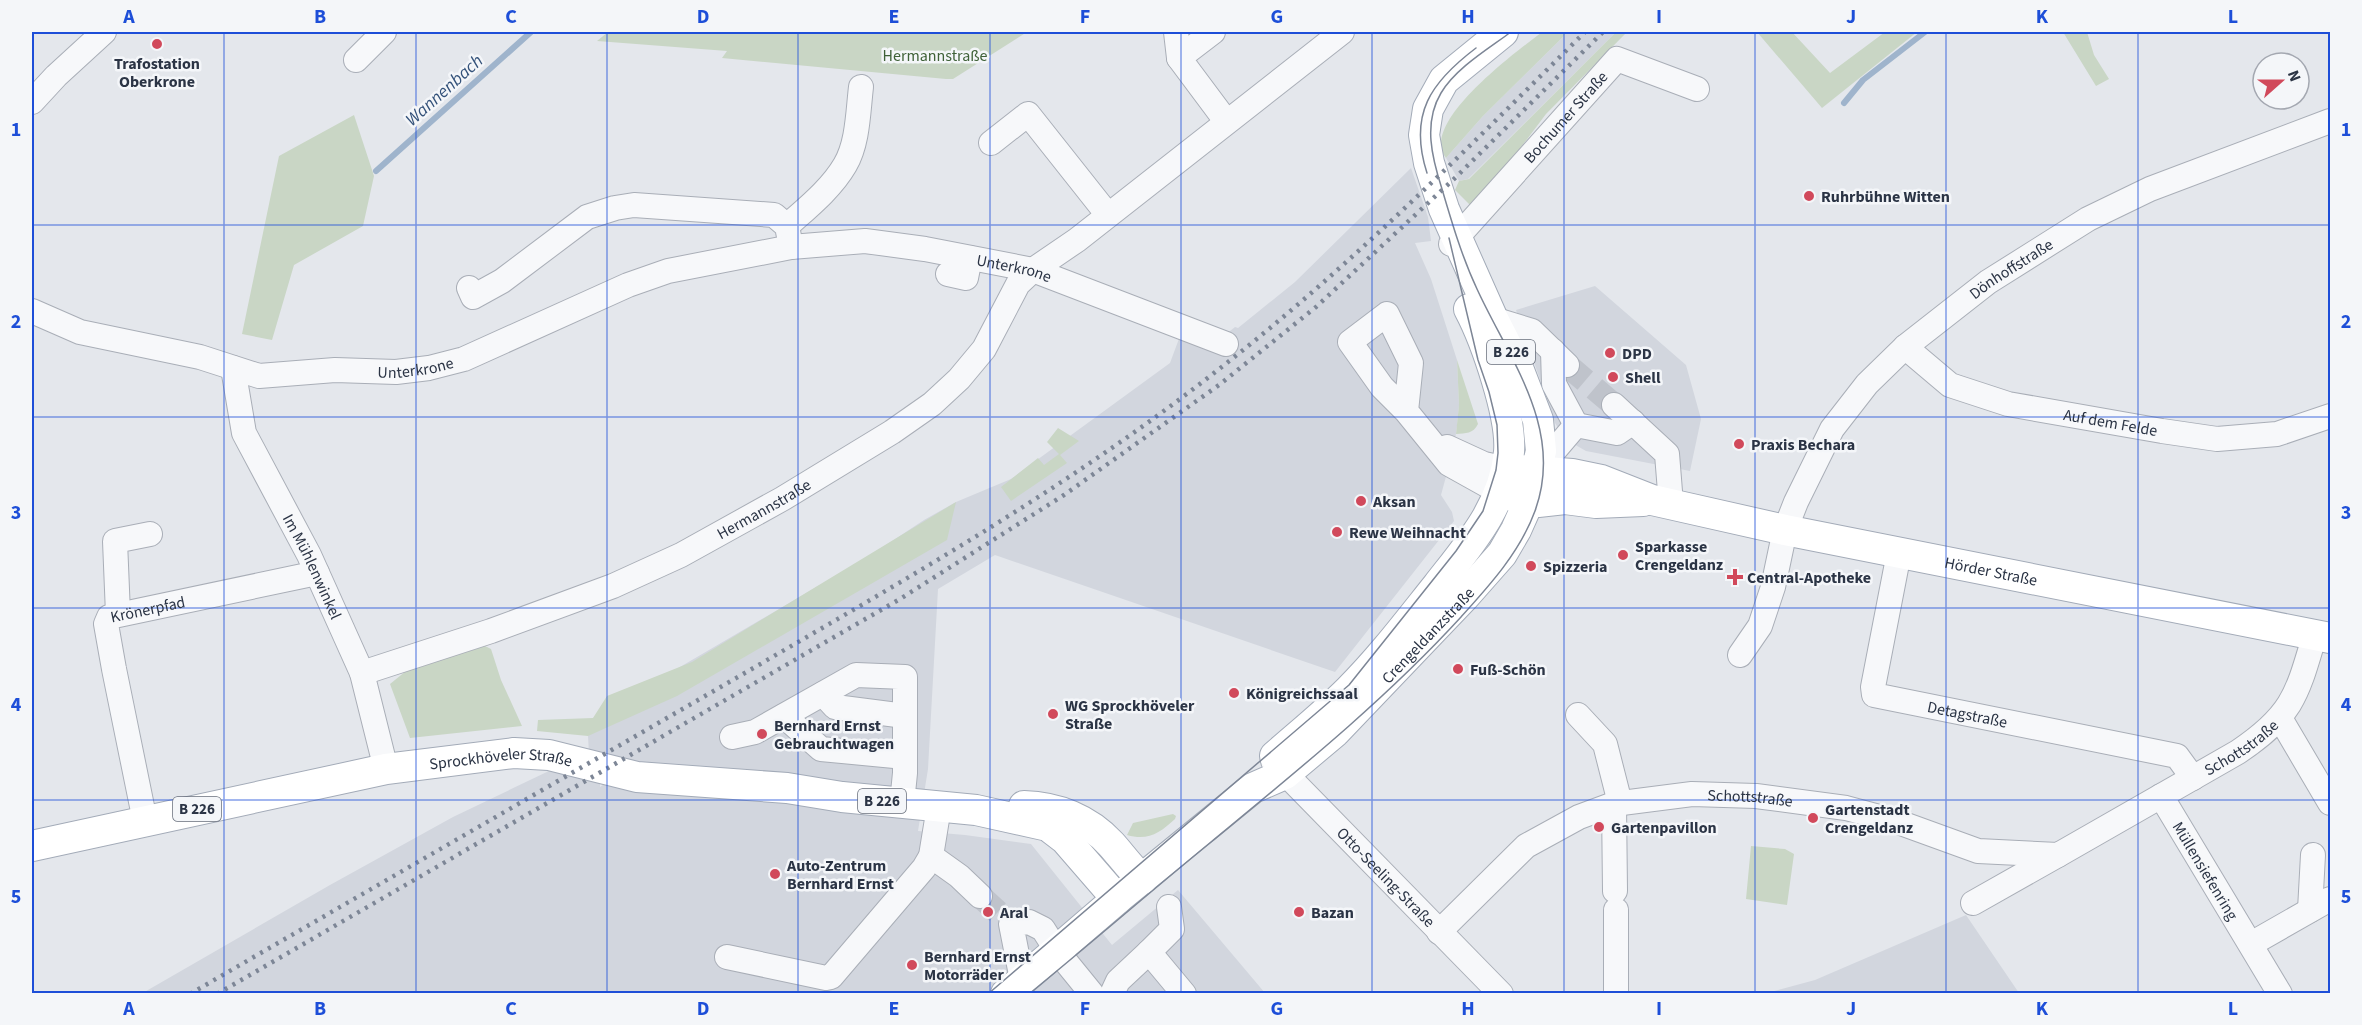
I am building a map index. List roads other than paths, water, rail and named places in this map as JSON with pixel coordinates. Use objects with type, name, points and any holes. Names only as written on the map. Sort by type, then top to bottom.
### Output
[{"type":"main road","name":"B 226","points":[[1498,33],[1449,75],[1435,94],[1428,109],[1424,135],[1444,209],[1445,225],[1454,241],[1467,307],[1485,323],[1518,368],[1538,420],[1541,451],[1536,472]]},
{"type":"main road","name":"B 226","points":[[1485,323],[1508,423],[1509,452],[1504,481]]},
{"type":"main road","name":"Hörder Straße","points":[[1504,481],[1536,472],[1572,474],[1601,480],[1662,502],[1785,530],[2323,636]]},
{"type":"main road","name":"Crengeldanzstraße","points":[[1381,671],[1503,554],[1529,501],[1536,472]]},
{"type":"main road","name":"Hörder Straße","points":[[1504,481],[1529,501],[1662,502]]},
{"type":"main road","name":"Crengeldanzstraße","points":[[1014,987],[1278,766],[1335,732],[1381,671],[1477,534],[1504,481]]},
{"type":"main road","name":"Sprockhöveler Straße","points":[[32,846],[386,769],[514,753],[549,755],[637,777],[787,788],[976,810],[1048,826],[1065,839],[1117,899]]},
{"type":"main road","name":"Sprockhöveler Straße","points":[[976,810],[1040,806],[1065,812],[1079,819],[1110,842],[1142,879]]},
{"type":"street","points":[[32,102],[104,32]]},
{"type":"street","points":[[356,60],[384,32]]},
{"type":"street","points":[[1176,32],[1179,58],[1226,121]]},
{"type":"street","points":[[1179,58],[1214,32]]},
{"type":"street","name":"Hermannstraße","points":[[362,673],[491,631],[613,586],[685,552],[782,499],[892,432],[932,404],[959,379],[984,349],[1018,284],[1033,270],[1077,240],[1342,32]]},
{"type":"street","name":"Bochumer Straße","points":[[1454,241],[1617,59],[1697,89]]},
{"type":"street","points":[[789,237],[846,164],[853,141],[861,87]]},
{"type":"street","points":[[991,142],[1028,114],[1108,215]]},
{"type":"street","name":"Dönhoffstraße","points":[[1740,655],[1761,626],[1773,587],[1785,530],[1796,502],[1832,429],[1867,384],[1905,346],[1988,282],[2088,219],[2150,189],[2331,121]]},
{"type":"street","name":"Unterkrone","points":[[469,288],[473,297],[502,281],[587,217],[615,208],[634,205],[774,215],[789,237]]},
{"type":"street","name":"Unterkrone","points":[[32,311],[80,332],[200,357],[259,376],[335,370],[396,372],[429,368],[464,359],[628,285],[789,237],[865,241],[965,272],[1033,270],[1226,344]]},
{"type":"street","points":[[1485,323],[1532,331],[1560,358],[1554,384],[1576,425]]},
{"type":"street","name":"Auf dem Felde","points":[[1905,346],[1950,385],[1998,400],[2162,431],[2217,439],[2277,434],[2331,416]]},
{"type":"street","name":"Im Mühlenwinkel","points":[[233,368],[244,433],[279,496],[317,573],[362,673],[386,769]]},
{"type":"street","points":[[1614,405],[1667,454],[1662,502]]},
{"type":"street","points":[[1406,411],[1422,432],[1456,452],[1484,464],[1504,481]]},
{"type":"street","points":[[1576,425],[1617,433],[1633,422]]},
{"type":"street","points":[[1536,472],[1576,425]]},
{"type":"street","points":[[118,614],[115,541],[150,534]]},
{"type":"street","name":"Detagstraße","points":[[1899,553],[1873,687],[1874,695],[2176,756],[2193,778]]},
{"type":"street","name":"Krönerpfad","points":[[145,821],[106,624],[109,617],[317,573]]},
{"type":"street","name":"Schottstraße","points":[[1973,903],[2193,778],[2261,736],[2280,718],[2298,688],[2323,636]]},
{"type":"street","points":[[732,737],[755,732],[856,675],[905,677],[905,757],[902,803]]},
{"type":"street","points":[[823,694],[835,707],[905,716]]},
{"type":"street","points":[[1578,715],[1605,744],[1617,803],[1616,993]]},
{"type":"street","points":[[784,716],[821,749],[905,757]]},
{"type":"street","points":[[2280,718],[2331,804]]},
{"type":"street","name":"Otto-Seeling-Straße","points":[[1278,766],[1501,993]]},
{"type":"street","name":"Schottstraße","points":[[1439,932],[1526,846],[1579,817],[1617,803],[1692,794],[1756,796],[1846,808],[1898,822],[1978,851],[2058,855]]},
{"type":"street","name":"Müllensiefenring","points":[[2161,796],[2280,993]]},
{"type":"street","points":[[727,957],[826,978],[831,976],[932,856],[939,807]]},
{"type":"street","points":[[2251,944],[2320,904],[2313,855]]},
{"type":"street","points":[[932,856],[959,876],[980,896]]},
{"type":"street","points":[[1112,993],[1118,981],[1172,929],[1169,907]]},
{"type":"street","points":[[1014,987],[1011,924],[1029,922],[1043,929],[1057,951],[1092,993]]},
{"type":"street","points":[[1149,952],[1184,993]]},
{"type":"waterway","name":"Wannenbach","points":[[376,171],[531,32]]},
{"type":"waterway","points":[[1844,103],[1863,80],[1925,32]]},
{"type":"tunnel","points":[[1567,365],[1614,405]]},
{"type":"tunnel","points":[[980,896],[1011,924]]},
{"type":"tram line","points":[[1029,994],[1308,761],[1402,677],[1432,648],[1493,580],[1513,554],[1529,526],[1542,481],[1543,452],[1538,423],[1517,368],[1467,265],[1438,177],[1431,141],[1435,104],[1447,84],[1473,60],[1511,32]]},
{"type":"tram line","points":[[1427,173],[1420,133],[1422,116],[1436,87],[1460,61],[1476,48]]},
{"type":"tram line","points":[[988,994],[1349,685],[1456,551],[1483,511],[1496,470],[1497,425],[1478,360],[1449,238]]},
{"type":"railway","points":[[190,994],[855,609],[978,535],[1098,457],[1214,373],[1311,293],[1405,208],[1585,32]]},
{"type":"railway","points":[[217,994],[900,599],[1064,495],[1219,385],[1316,307],[1455,178],[1603,32]]},
{"type":"place","name":"Trafostation Oberkrone","points":[[157,44]]},
{"type":"place","name":"Ruhrbühne Witten","points":[[1809,196]]},
{"type":"place","name":"DPD","points":[[1610,353]]},
{"type":"place","name":"Shell","points":[[1613,377]]},
{"type":"place","name":"Praxis Bechara","points":[[1739,444]]},
{"type":"place","name":"Aksan","points":[[1361,501]]},
{"type":"place","name":"Rewe Weihnacht","points":[[1337,532]]},
{"type":"place","name":"Sparkasse Crengeldanz","points":[[1623,555]]},
{"type":"place","name":"Spizzeria","points":[[1531,566]]},
{"type":"place","name":"Central-Apotheke","points":[[1735,577]]},
{"type":"place","name":"Fuß-Schön","points":[[1458,669]]},
{"type":"place","name":"Königreichssaal","points":[[1234,693]]},
{"type":"place","name":"WG Sprockhöveler Straße","points":[[1053,714]]},
{"type":"place","name":"Bernhard Ernst Gebrauchtwagen","points":[[762,734]]},
{"type":"place","name":"Gartenstadt Crengeldanz","points":[[1813,818]]},
{"type":"place","name":"Gartenpavillon","points":[[1599,827]]},
{"type":"place","name":"Auto-Zentrum Bernhard Ernst","points":[[775,874]]},
{"type":"place","name":"Aral","points":[[988,912]]},
{"type":"place","name":"Bazan","points":[[1299,912]]},
{"type":"place","name":"Bernhard Ernst Motorräder","points":[[912,965]]}]
